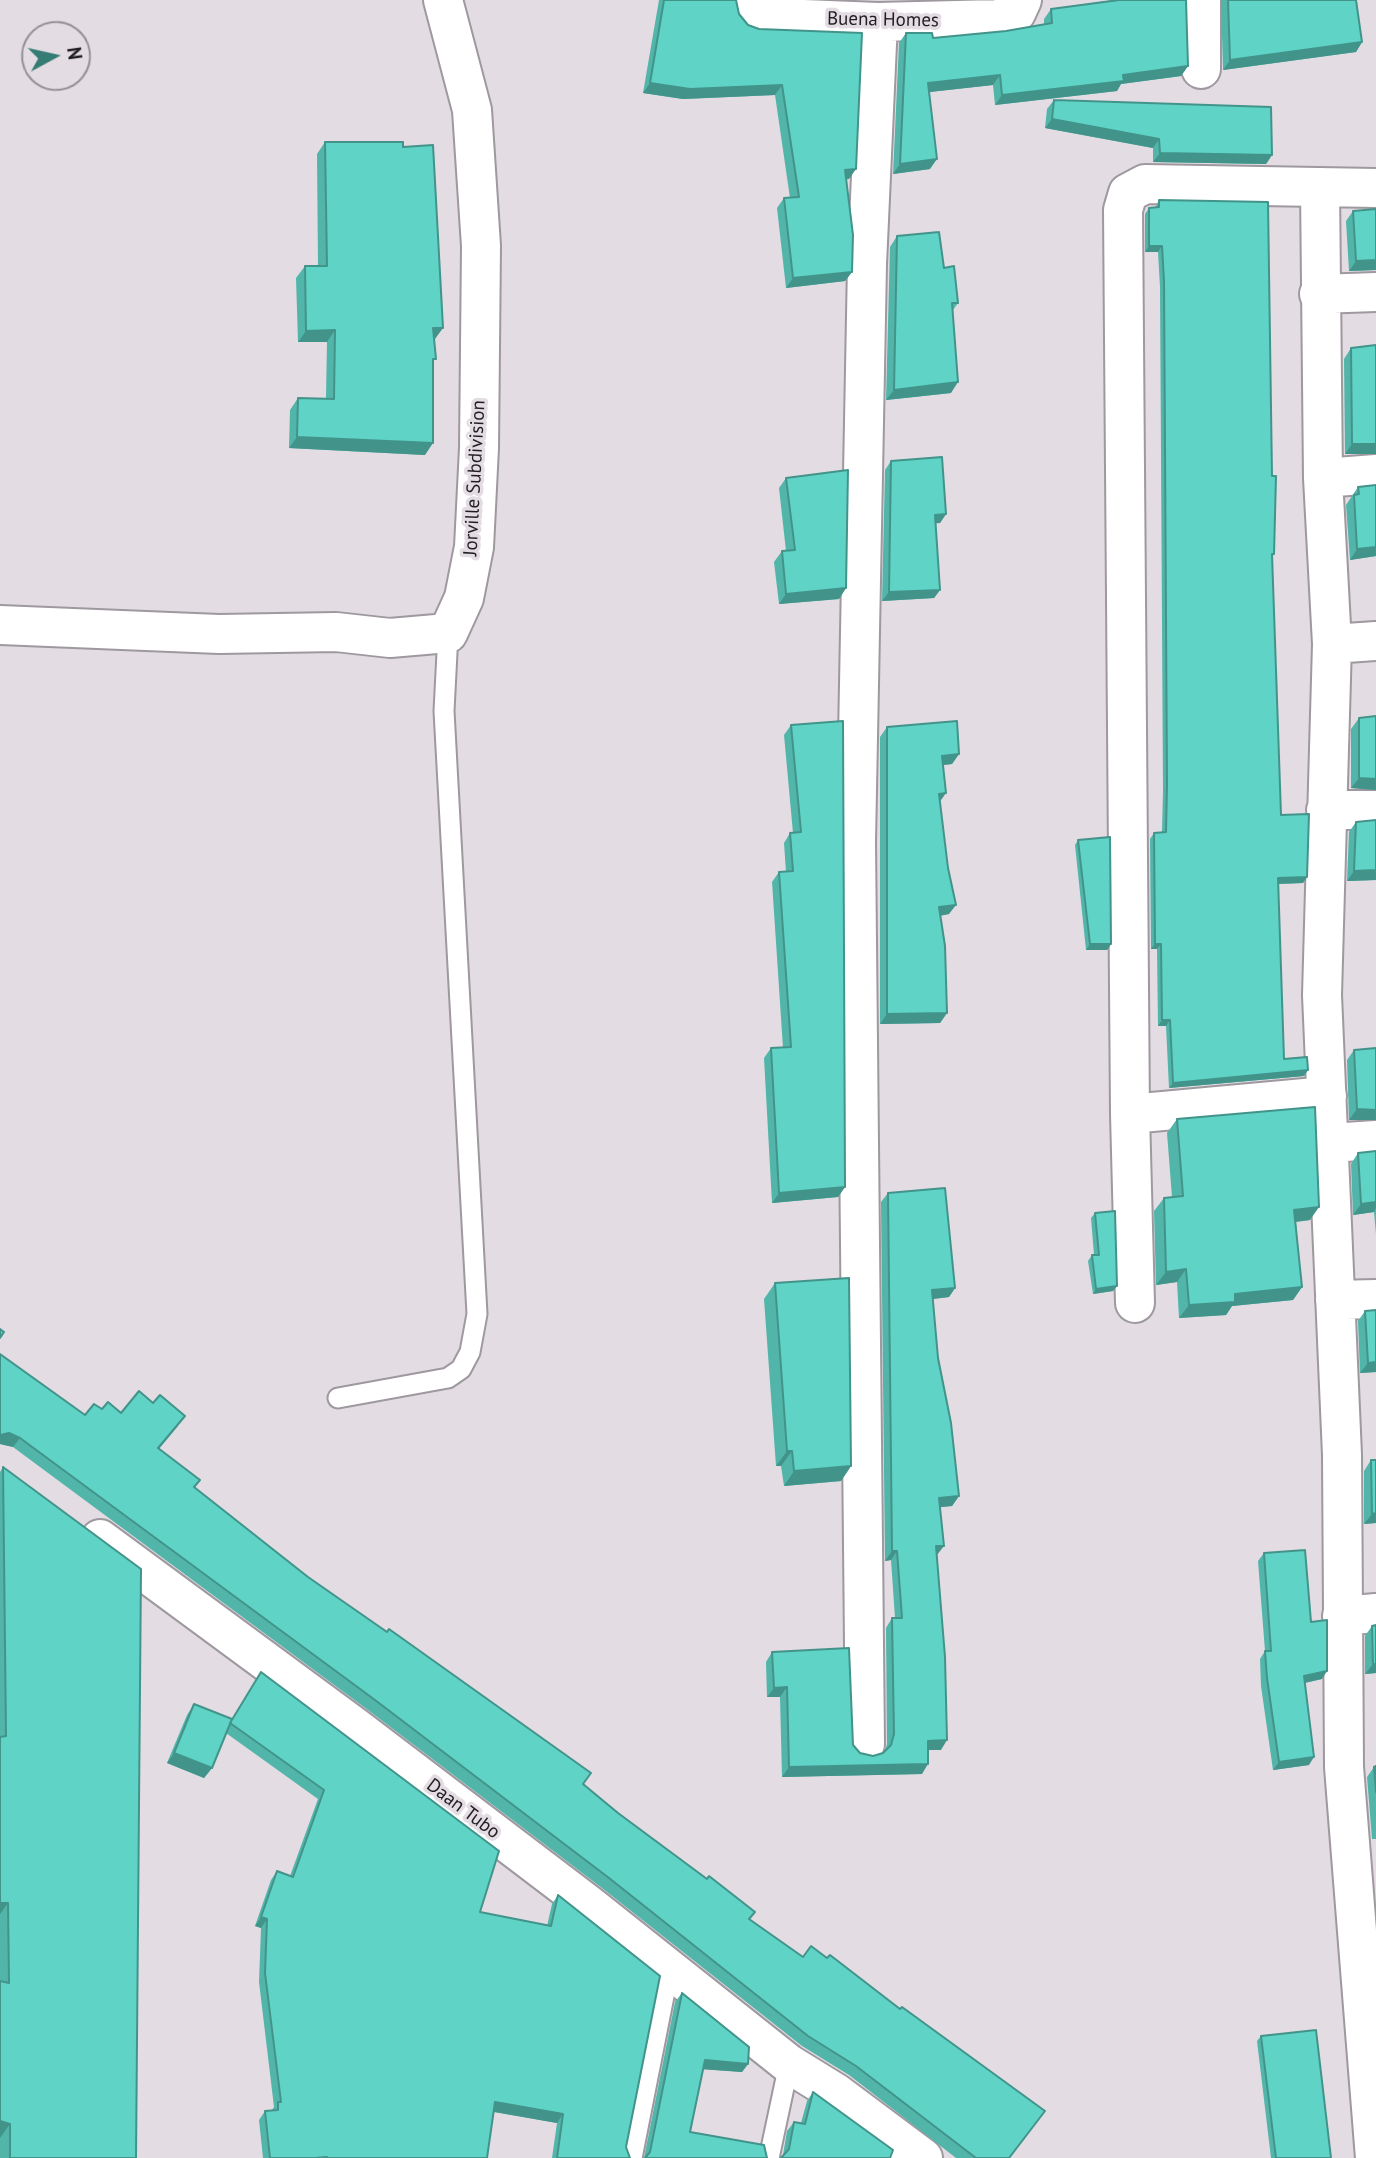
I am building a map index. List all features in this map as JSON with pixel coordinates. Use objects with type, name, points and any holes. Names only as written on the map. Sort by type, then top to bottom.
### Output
[{"type":"street","name":"Jorville Subdivision","points":[[443,0],[472,110],[481,246],[479,448],[474,547],[464,598],[447,633]]},
{"type":"street","name":"Buena Homes","points":[[747,0],[753,17],[878,22],[998,19],[1016,13],[1022,0]]},
{"type":"street","points":[[1200,0],[1201,69]]},
{"type":"street","points":[[865,1744],[856,842],[867,264],[878,22]]},
{"type":"street","points":[[1135,1303],[1130,1114],[1123,210],[1128,193],[1145,184],[1376,188]]},
{"type":"street","points":[[1320,187],[1323,478],[1332,644],[1322,995],[1335,1300],[1359,1454],[1360,1766],[1375,2158]]},
{"type":"street","points":[[1320,294],[1376,292]]},
{"type":"street","points":[[1323,478],[1376,474]]},
{"type":"street","points":[[0,625],[219,634],[336,632],[390,638],[447,633]]},
{"type":"street","points":[[1332,644],[1376,641]]},
{"type":"street","points":[[1326,810],[1376,810]]},
{"type":"street","points":[[1130,1114],[1327,1096]]},
{"type":"street","points":[[1330,1143],[1376,1140]]},
{"type":"street","points":[[1335,1300],[1376,1298]]},
{"type":"street","name":"Daan Tubo","points":[[67,1514],[367,1735],[589,1905],[789,2064],[836,2093],[910,2153]]},
{"type":"lane","points":[[338,1398],[448,1378],[461,1369],[470,1352],[477,1314],[444,711],[447,633]]},
{"type":"lane","points":[[632,2158],[669,1971]]},
{"type":"lane","points":[[769,2158],[789,2064]]},
{"type":"building","points":[[664,0],[736,0],[739,14],[748,25],[759,29],[862,33],[856,169],[845,170],[853,235],[852,272],[793,278],[784,198],[799,197],[782,85],[690,89],[650,83]]},
{"type":"building","points":[[1119,0],[1186,0],[1188,66],[1123,75],[1124,81],[1002,95],[1000,75],[928,83],[937,159],[900,164],[906,33],[932,33],[933,38],[1006,31],[1052,23],[1051,9]]},
{"type":"building","points":[[1228,0],[1356,0],[1362,42],[1230,60]]},
{"type":"building","points":[[1054,100],[1271,107],[1272,155],[1160,153],[1159,139],[1052,119]]},
{"type":"building","points":[[325,142],[403,142],[403,147],[433,145],[443,328],[433,328],[436,359],[433,359],[433,443],[297,437],[298,398],[334,399],[335,330],[306,331],[305,266],[327,266]]},
{"type":"building","points":[[1159,200],[1268,202],[1272,476],[1276,476],[1272,554],[1281,815],[1309,814],[1307,877],[1278,878],[1284,1059],[1307,1057],[1308,1070],[1173,1083],[1170,1020],[1162,1020],[1161,944],[1155,944],[1154,833],[1166,832],[1167,785],[1164,281],[1162,246],[1149,246],[1149,208],[1159,207]]},
{"type":"building","points":[[1376,209],[1376,260],[1356,261],[1353,211]]},
{"type":"building","points":[[939,232],[944,268],[954,266],[958,303],[952,303],[958,382],[894,390],[897,236]]},
{"type":"building","points":[[1376,345],[1376,444],[1352,444],[1351,348]]},
{"type":"building","points":[[942,457],[946,514],[935,515],[940,590],[889,592],[891,461]]},
{"type":"building","points":[[848,470],[846,588],[786,594],[782,551],[795,550],[786,478]]},
{"type":"building","points":[[1376,485],[1376,547],[1357,549],[1354,495],[1359,494],[1358,487]]},
{"type":"building","points":[[1376,716],[1376,779],[1359,778],[1359,718]]},
{"type":"building","points":[[843,721],[845,1187],[779,1193],[771,1048],[791,1047],[779,872],[793,871],[790,833],[801,832],[791,725]]},
{"type":"building","points":[[957,721],[959,754],[942,756],[946,793],[939,794],[948,868],[956,905],[939,907],[945,946],[947,1013],[887,1014],[887,727]]},
{"type":"building","points":[[1376,820],[1376,870],[1354,871],[1356,822]]},
{"type":"building","points":[[1110,837],[1111,944],[1090,944],[1078,840]]},
{"type":"building","points":[[1376,1048],[1376,1110],[1357,1109],[1354,1050]]},
{"type":"building","points":[[1315,1107],[1319,1207],[1294,1210],[1302,1287],[1235,1294],[1235,1302],[1189,1305],[1186,1269],[1166,1272],[1164,1198],[1183,1196],[1177,1119]]},
{"type":"building","points":[[1376,1151],[1376,1202],[1361,1204],[1358,1153]]},
{"type":"building","points":[[945,1188],[955,1288],[932,1290],[938,1358],[951,1423],[959,1496],[939,1498],[944,1546],[936,1546],[945,1657],[947,1740],[928,1741],[928,1764],[789,1767],[787,1687],[774,1688],[772,1652],[849,1648],[853,1745],[860,1753],[873,1756],[883,1753],[891,1745],[894,1734],[892,1618],[902,1618],[897,1551],[892,1551],[888,1193]]},
{"type":"building","points":[[1115,1211],[1117,1286],[1096,1289],[1092,1255],[1099,1255],[1095,1213]]},
{"type":"building","points":[[849,1278],[851,1466],[794,1471],[792,1451],[787,1451],[775,1283]]},
{"type":"building","points":[[1376,1310],[1376,1362],[1368,1363],[1365,1311]]},
{"type":"building","points":[[0,1354],[85,1415],[94,1404],[102,1409],[108,1402],[121,1413],[139,1391],[153,1403],[160,1395],[185,1416],[158,1448],[200,1480],[194,1487],[308,1577],[387,1632],[389,1629],[591,1773],[583,1784],[618,1813],[707,1879],[709,1876],[755,1912],[749,1919],[803,1957],[811,1946],[827,1958],[830,1955],[900,2009],[902,2007],[1045,2111],[1009,2158],[976,2158],[856,2066],[808,2036],[609,1878],[375,1700],[20,1438],[9,1433],[0,1435]]},
{"type":"building","points":[[1371,1460],[1376,1460],[1376,1513],[1372,1514]]},
{"type":"building","points":[[3,1467],[141,1569],[136,2158],[10,2158],[10,2124],[0,2121],[0,1981],[9,1983],[8,1903],[0,1903],[0,1737],[6,1736]]},
{"type":"building","points":[[1305,1550],[1311,1622],[1327,1620],[1327,1671],[1304,1676],[1314,1757],[1279,1762],[1265,1651],[1271,1651],[1264,1553]]},
{"type":"building","points":[[1376,1625],[1376,1664],[1373,1664],[1372,1626]]},
{"type":"building","points":[[261,1672],[499,1851],[480,1912],[551,1926],[558,1895],[660,1976],[626,2147],[630,2158],[557,2158],[563,2114],[495,2102],[487,2158],[270,2158],[265,2111],[278,2110],[278,2102],[281,2102],[265,1973],[267,1919],[261,1917],[277,1871],[293,1877],[324,1790],[230,1723]]},
{"type":"building","points":[[194,1704],[232,1719],[212,1768],[174,1753]]},
{"type":"building","points":[[682,1993],[749,2047],[748,2064],[705,2060],[690,2132],[764,2145],[767,2158],[645,2158],[650,2152]]},
{"type":"building","points":[[1316,2030],[1331,2158],[1276,2158],[1261,2036]]},
{"type":"building","points":[[813,2092],[893,2150],[890,2158],[781,2158],[789,2149],[794,2122],[805,2124]]}]
